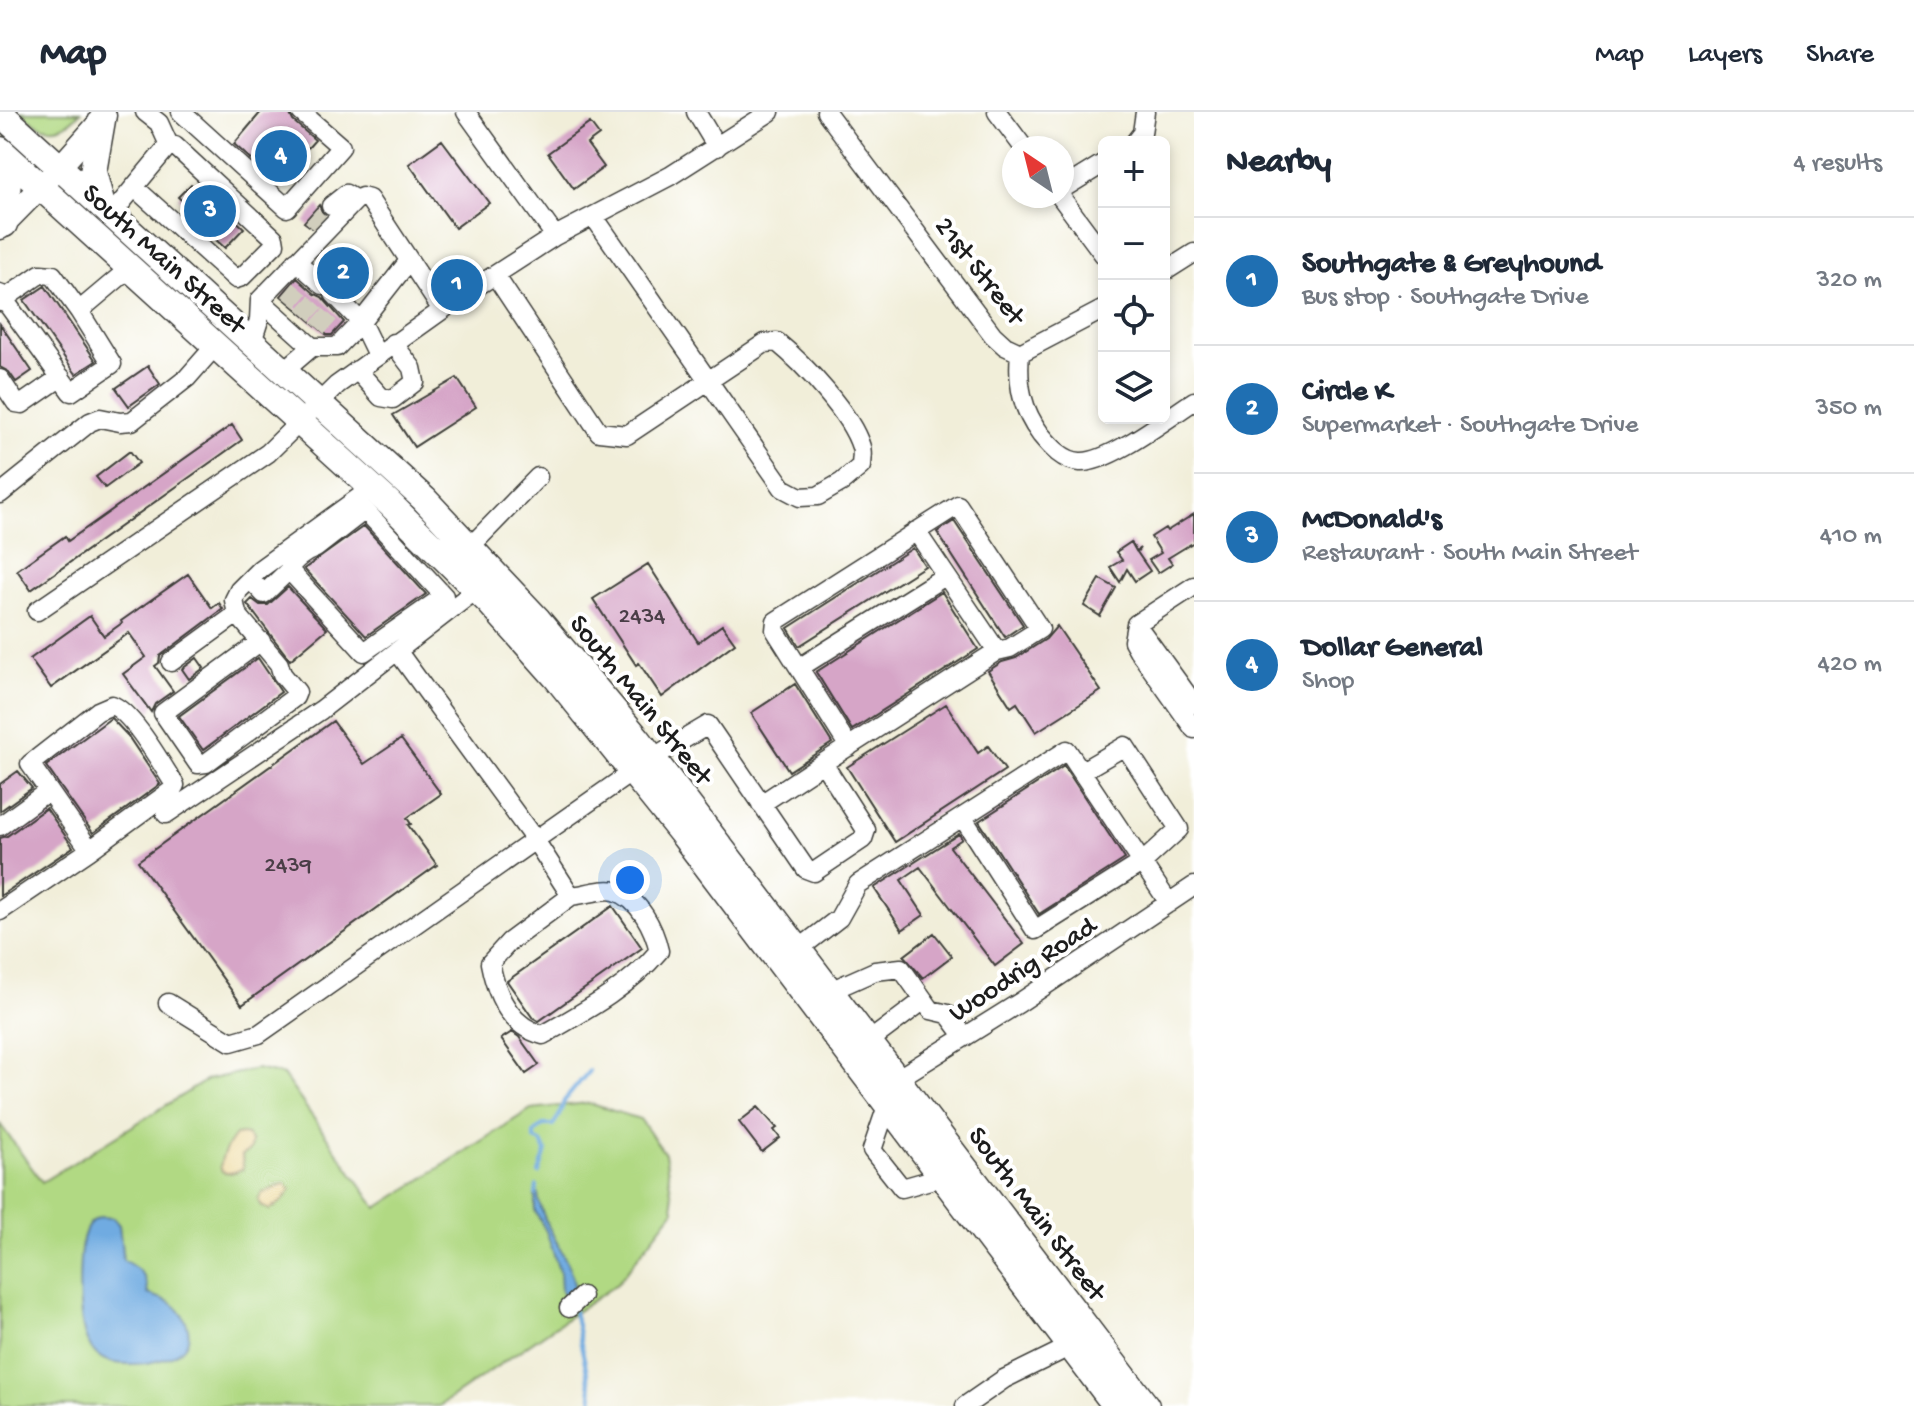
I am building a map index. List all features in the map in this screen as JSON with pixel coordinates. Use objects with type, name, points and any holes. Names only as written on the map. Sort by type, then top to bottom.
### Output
[{"type":"highway","name":"South Main Street","points":[[0,113],[424,499],[470,547],[486,582],[556,677],[643,765],[799,949],[868,1042],[879,1086],[1146,1406]]},
{"type":"highway","points":[[105,116],[93,172],[107,210]]},
{"type":"highway","name":"South Main Street","points":[[0,150],[372,488],[486,582]]},
{"type":"highway","points":[[0,161],[8,181],[2,226]]},
{"type":"highway","name":"South Main Street","points":[[643,765],[879,1086],[941,1177],[1114,1405]]},
{"type":"main road","points":[[2,226],[105,116]]},
{"type":"street","points":[[145,112],[159,123],[169,145]]},
{"type":"street","points":[[181,112],[287,208],[341,147],[301,112]]},
{"type":"street","points":[[466,112],[555,236]]},
{"type":"street","points":[[696,112],[717,147]]},
{"type":"street","points":[[37,611],[268,453],[318,403],[393,343],[555,236],[646,190],[770,112]]},
{"type":"street","name":"21st Street","points":[[826,112],[993,335],[1005,346],[1020,353],[1019,382],[1025,408],[1048,444],[1073,461],[1102,458],[1194,401]]},
{"type":"street","points":[[997,112],[1015,136]]},
{"type":"street","points":[[1140,136],[1145,112]]},
{"type":"street","points":[[107,210],[134,187],[169,145]]},
{"type":"street","points":[[134,187],[236,279],[242,277],[275,244],[274,238],[175,146],[169,145]]},
{"type":"street","points":[[1074,182],[1098,167]]},
{"type":"street","points":[[331,206],[346,194],[356,200]]},
{"type":"street","points":[[252,342],[259,320],[260,300],[362,197],[369,199],[442,310]]},
{"type":"street","points":[[1069,208],[1098,247]]},
{"type":"street","points":[[495,275],[599,432],[627,435],[709,382],[765,343],[777,342],[812,375],[852,428],[862,450],[861,466],[818,496],[800,497],[783,488],[709,382],[594,217]]},
{"type":"street","points":[[312,228],[300,242],[299,258],[325,292],[361,322],[377,355]]},
{"type":"street","points":[[1170,268],[1194,253]]},
{"type":"street","points":[[260,300],[283,308],[306,332],[337,347],[408,262]]},
{"type":"street","points":[[79,311],[130,268]]},
{"type":"street","points":[[200,295],[223,268]]},
{"type":"street","points":[[40,274],[53,275],[112,364],[71,392],[1,298],[40,274]]},
{"type":"street","points":[[1020,353],[1098,312]]},
{"type":"street","points":[[284,371],[306,332]]},
{"type":"street","points":[[357,370],[381,397],[393,399],[415,382],[412,368],[393,343]]},
{"type":"street","points":[[0,494],[90,422],[100,418],[132,421],[187,378],[216,345]]},
{"type":"street","points":[[0,379],[16,403],[22,404],[61,377]]},
{"type":"street","points":[[470,547],[538,477]]},
{"type":"street","points":[[163,713],[198,764],[206,763],[295,697],[297,692],[282,674],[279,664],[237,614],[234,600],[250,579],[372,488]]},
{"type":"street","points":[[761,804],[823,763],[849,747],[997,651],[1010,648],[1040,629],[958,505],[776,621],[775,630],[849,747]]},
{"type":"street","points":[[250,579],[264,594],[289,570],[291,564],[365,510],[444,596],[364,652],[289,570]]},
{"type":"street","points":[[916,531],[997,651]]},
{"type":"street","points":[[799,668],[945,576]]},
{"type":"street","points":[[166,814],[321,710],[486,582]]},
{"type":"street","points":[[1194,586],[1136,624],[1133,641],[1194,729]]},
{"type":"street","points":[[171,662],[237,614]]},
{"type":"street","points":[[1136,624],[1194,704]]},
{"type":"street","points":[[137,730],[261,641]]},
{"type":"street","points":[[398,652],[535,840],[571,896]]},
{"type":"street","points":[[0,911],[90,850],[175,785],[137,730],[119,708],[112,705],[98,711],[30,764],[90,850]]},
{"type":"street","points":[[168,1003],[231,1042],[259,1034],[643,765],[708,725],[806,869],[814,872],[863,839],[866,830],[823,763]]},
{"type":"street","points":[[963,818],[1035,930],[1143,862],[1179,829],[1125,746],[1082,771]]},
{"type":"street","points":[[799,949],[839,918],[858,884],[1067,750],[1169,903]]},
{"type":"street","points":[[0,826],[48,791]]},
{"type":"street","name":"Woodrig Road","points":[[879,1086],[965,1037],[1194,886]]},
{"type":"street","points":[[614,891],[633,902],[654,930],[659,951],[645,968],[602,1000],[543,1035],[529,1032],[512,1017],[494,988],[490,963],[509,942],[571,896],[614,891]]},
{"type":"street","points":[[830,991],[875,971],[901,968],[931,1010],[948,1014],[965,1037]]},
{"type":"street","points":[[868,1042],[924,1000]]},
{"type":"street","points":[[879,1086],[872,1150],[902,1188],[941,1177]]},
{"type":"street","points":[[965,1406],[1004,1379],[1071,1346]]},
{"type":"green space","points":[[21,112],[80,112],[66,125],[51,128],[36,124]]},
{"type":"green space","points":[[256,1069],[283,1075],[377,1208],[531,1109],[588,1103],[640,1119],[665,1154],[674,1210],[617,1284],[439,1406],[0,1406],[0,1124],[42,1182],[207,1080]]},
{"type":"sand","points":[[242,1134],[251,1141],[250,1150],[242,1155],[243,1169],[224,1173],[221,1164],[226,1149],[235,1135]]},
{"type":"sand","points":[[285,1183],[291,1190],[281,1202],[269,1210],[261,1206],[258,1200],[262,1193]]},
{"type":"water","points":[[535,1194],[538,1194],[574,1284],[575,1297],[567,1302],[546,1231],[535,1211]]},
{"type":"water","points":[[101,1217],[113,1218],[119,1225],[123,1260],[142,1273],[148,1294],[171,1303],[186,1322],[189,1335],[185,1346],[176,1354],[149,1363],[121,1364],[100,1357],[88,1343],[80,1303],[81,1252],[88,1226]]},
{"type":"building","points":[[261,112],[289,112],[293,121],[315,140],[277,183],[234,144]]},
{"type":"building","points":[[590,123],[599,135],[587,144],[604,167],[574,189],[548,153]]},
{"type":"building","points":[[442,140],[489,203],[455,228],[409,164]]},
{"type":"building","points":[[191,184],[204,195],[206,193],[244,228],[225,248],[204,229],[208,225],[178,197]]},
{"type":"building","points":[[319,205],[324,216],[312,228],[304,222]]},
{"type":"building","points":[[338,249],[368,275],[351,295],[321,267]]},
{"type":"building","points":[[297,278],[322,297],[344,322],[332,335],[327,335],[281,296]]},
{"type":"building","points":[[45,286],[96,361],[76,374],[24,300]]},
{"type":"building","points":[[0,324],[32,371],[16,382],[9,372],[0,367]]},
{"type":"building","points":[[148,366],[160,384],[129,406],[116,388]]},
{"type":"building","points":[[457,378],[476,407],[414,447],[393,415]]},
{"type":"building","points":[[232,425],[242,440],[31,590],[17,570],[65,536],[68,541]]},
{"type":"building","points":[[130,451],[139,463],[105,488],[96,477]]},
{"type":"building","points":[[1194,514],[1194,542],[1168,558],[1172,564],[1158,573],[1149,560],[1161,553],[1151,537]]},
{"type":"building","points":[[954,521],[1023,625],[1005,637],[937,532]]},
{"type":"building","points":[[364,526],[426,594],[366,636],[304,569]]},
{"type":"building","points":[[1131,542],[1136,551],[1140,548],[1137,552],[1150,571],[1135,581],[1127,569],[1120,582],[1110,567],[1122,560],[1116,552]]},
{"type":"building","points":[[913,548],[925,566],[799,646],[788,628]]},
{"type":"building","points":[[648,564],[698,642],[722,625],[735,643],[662,697],[639,663],[636,665],[593,599]]},
{"type":"building","points":[[188,574],[212,608],[219,603],[223,609],[160,656],[155,666],[173,691],[155,704],[151,712],[123,674],[146,657],[129,633],[51,688],[30,659],[90,616],[104,636]]},
{"type":"building","points":[[1100,579],[1116,588],[1100,616],[1084,606]]},
{"type":"building","points":[[288,587],[327,629],[290,660],[247,604],[252,599],[260,605],[268,605]]},
{"type":"building","points":[[942,592],[978,649],[852,730],[816,672]]},
{"type":"building","points":[[1057,626],[1101,691],[1036,732],[1017,703],[1011,707],[988,671],[1046,639]]},
{"type":"building","points":[[197,658],[204,668],[189,679],[182,669]]},
{"type":"building","points":[[258,658],[281,692],[203,750],[179,716]]},
{"type":"building","points":[[795,684],[832,743],[789,771],[751,713]]},
{"type":"building","points":[[946,704],[978,753],[988,746],[1005,770],[895,842],[847,767]]},
{"type":"building","points":[[111,718],[128,736],[160,784],[93,833],[46,766]]},
{"type":"building","points":[[333,721],[364,764],[401,739],[441,794],[407,818],[411,824],[408,825],[437,865],[242,1005],[138,861]]},
{"type":"building","points":[[1064,766],[1125,859],[1039,914],[979,821]]},
{"type":"building","points":[[18,771],[32,788],[0,811],[0,784]]},
{"type":"building","points":[[46,808],[73,847],[0,896],[0,838]]},
{"type":"building","points":[[959,834],[962,839],[950,847],[1024,944],[995,966],[920,867],[901,880],[924,915],[902,930],[874,888]]},
{"type":"building","points":[[613,906],[642,948],[539,1021],[532,1017],[507,981]]},
{"type":"building","points":[[934,933],[952,956],[923,978],[904,956]]},
{"type":"building","points":[[512,1032],[539,1065],[526,1074],[501,1039]]},
{"type":"building","points":[[758,1107],[777,1128],[774,1130],[780,1138],[762,1152],[739,1122]]},
{"type":"waterway","points":[[539,1173],[546,1151],[541,1142],[534,1139],[534,1133],[543,1125],[553,1125],[564,1101],[589,1071]]},
{"type":"waterway","points":[[536,1194],[537,1186]]},
{"type":"waterway","points":[[574,1311],[594,1406]]},
{"type":"tunnel","points":[[312,228],[331,206]]},
{"type":"tunnel","points":[[289,302],[304,284]]},
{"type":"tunnel","points":[[304,315],[328,289]]},
{"type":"tunnel","points":[[318,328],[334,310]]},
{"type":"place","name":"Dollar General","points":[[281,156]]},
{"type":"place","name":"McDonald's","points":[[210,211]]},
{"type":"place","name":"Circle K","points":[[343,273]]},
{"type":"place","name":"Southgate & Greyhound","points":[[457,285]]}]
